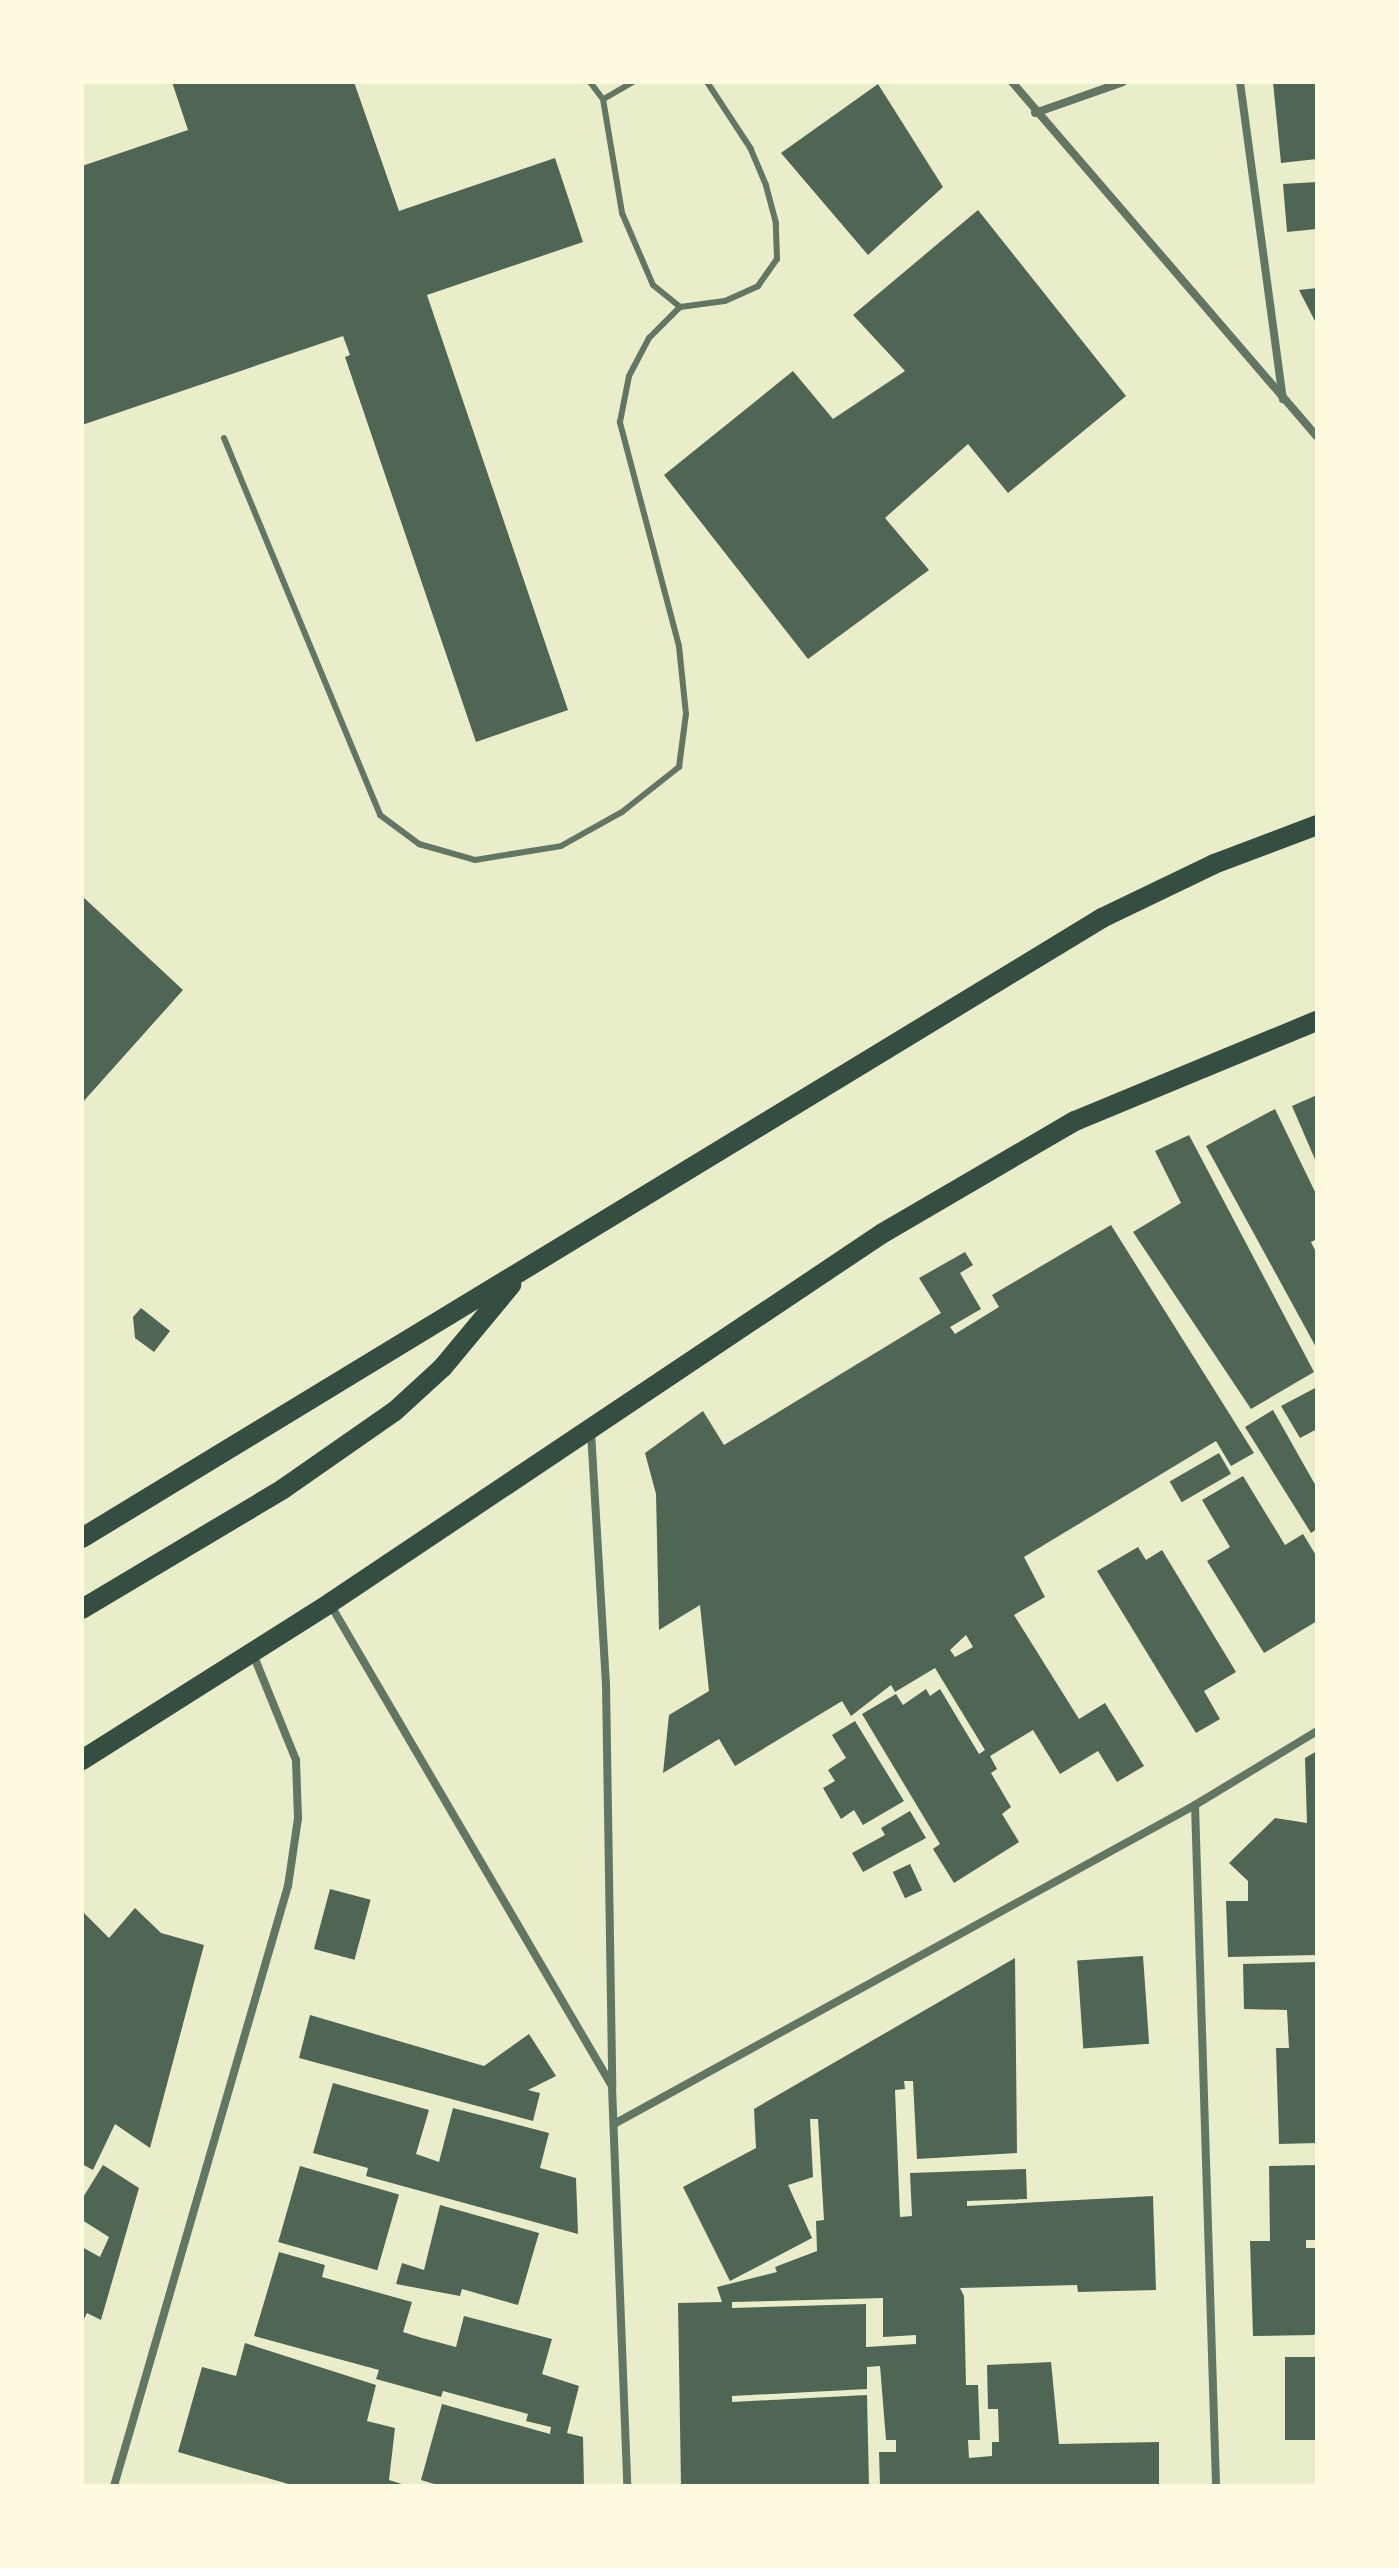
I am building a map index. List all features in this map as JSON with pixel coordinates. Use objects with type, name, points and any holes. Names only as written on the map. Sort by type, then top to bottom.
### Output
[{"type":"main road","points":[[82,1538],[1102,918],[1214,864],[1317,825]]},
{"type":"main road","points":[[82,1760],[330,1603],[591,1424],[883,1233],[1075,1121],[1317,1021]]},
{"type":"main road","points":[[82,1609],[283,1489],[395,1411],[443,1367],[524,1270]]},
{"type":"street","points":[[1012,82],[1035,113],[1317,436]]},
{"type":"street","points":[[1035,113],[1123,82]]},
{"type":"street","points":[[1240,82],[1283,399]]},
{"type":"street","points":[[591,1424],[606,1684],[612,2087],[627,2486]]},
{"type":"street","points":[[330,1603],[612,2087]]},
{"type":"street","points":[[114,2486],[288,1886],[298,1818],[296,1760],[252,1653]]},
{"type":"street","points":[[614,2124],[1195,1805],[1317,1731]]},
{"type":"street","points":[[1195,1805],[1216,2486]]},
{"type":"lane","points":[[590,82],[603,99],[622,213],[636,254],[653,285],[680,307]]},
{"type":"lane","points":[[603,99],[633,82]]},
{"type":"lane","points":[[224,438],[380,815],[419,844],[475,860],[561,846],[622,812],[679,767],[686,714],[679,646],[620,422],[629,376],[642,350],[680,307],[725,301],[758,286],[777,259],[776,223],[766,185],[751,149],[707,82]]},
{"type":"building","points":[[172,82],[354,82],[399,211],[555,158],[583,242],[427,295],[568,710],[476,742],[345,357],[350,355],[343,336],[82,425],[82,166],[188,130]]},
{"type":"building","points":[[1273,82],[1317,82],[1317,159],[1281,163]]},
{"type":"building","points":[[878,84],[943,187],[868,255],[781,153]]},
{"type":"building","points":[[1317,182],[1317,229],[1287,232],[1283,184]]},
{"type":"building","points":[[978,210],[1126,396],[1008,493],[968,444],[885,518],[929,570],[808,659],[664,475],[793,371],[833,419],[905,371],[853,315]]},
{"type":"building","points":[[1317,288],[1317,325],[1299,290]]},
{"type":"building","points":[[82,896],[183,990],[82,1103]]},
{"type":"building","points":[[1317,1095],[1317,1164],[1292,1106]]},
{"type":"building","points":[[1275,1109],[1317,1196],[1317,1239],[1311,1242],[1317,1254],[1317,1349],[1206,1146]]},
{"type":"building","points":[[1189,1135],[1314,1372],[1251,1409],[1133,1232],[1181,1203],[1155,1151]]},
{"type":"building","points":[[1111,1225],[1254,1453],[1231,1466],[1216,1441],[1024,1557],[1045,1597],[1014,1615],[1079,1719],[1105,1703],[1144,1766],[1117,1782],[1098,1751],[1060,1774],[1033,1730],[990,1756],[997,1769],[991,1773],[1011,1807],[1002,1814],[1019,1842],[954,1883],[933,1849],[940,1844],[862,1714],[896,1694],[903,1705],[926,1689],[930,1696],[940,1689],[979,1754],[985,1750],[935,1668],[895,1692],[891,1685],[851,1716],[842,1701],[735,1766],[719,1739],[663,1773],[669,1715],[709,1691],[700,1605],[659,1630],[656,1494],[645,1453],[703,1411],[724,1445],[941,1313],[919,1278],[965,1252],[973,1265],[960,1273],[981,1309],[950,1327],[955,1334],[999,1307],[992,1295]],"holes":[[[966,1635],[973,1647],[955,1657],[950,1650]]]},
{"type":"building","points":[[141,1308],[170,1331],[154,1352],[135,1338],[133,1317]]},
{"type":"building","points":[[1317,1387],[1317,1429],[1300,1438],[1281,1406]]},
{"type":"building","points":[[1273,1410],[1317,1488],[1317,1529],[1311,1533],[1245,1427]]},
{"type":"building","points":[[1219,1453],[1231,1474],[1182,1502],[1170,1482]]},
{"type":"building","points":[[1243,1476],[1285,1545],[1303,1534],[1317,1557],[1317,1621],[1264,1653],[1207,1561],[1230,1547],[1202,1500]]},
{"type":"building","points":[[1138,1547],[1146,1560],[1162,1550],[1236,1672],[1204,1691],[1220,1719],[1196,1733],[1097,1571]]},
{"type":"building","points":[[855,1721],[904,1801],[863,1825],[854,1810],[841,1819],[823,1788],[835,1781],[828,1770],[846,1758],[832,1735]]},
{"type":"building","points":[[1317,1751],[1317,1955],[1228,1957],[1226,1901],[1248,1901],[1248,1881],[1229,1863],[1275,1818],[1307,1823],[1305,1758]]},
{"type":"building","points":[[910,1811],[926,1838],[863,1872],[852,1853],[885,1835],[881,1828]]},
{"type":"building","points":[[910,1864],[922,1890],[905,1898],[893,1872]]},
{"type":"building","points":[[330,1889],[371,1900],[355,1960],[314,1949]]},
{"type":"building","points":[[135,1908],[161,1933],[204,1945],[150,2148],[115,2124],[93,2170],[82,2164],[82,1911],[109,1938]]},
{"type":"building","points":[[1143,1956],[1149,2044],[1083,2048],[1077,1961]]},
{"type":"building","points":[[1015,1958],[1017,2153],[917,2159],[913,2081],[904,2081],[905,2089],[895,2090],[900,2217],[912,2216],[910,2173],[1026,2169],[1027,2199],[967,2201],[967,2206],[1153,2196],[1156,2290],[1078,2292],[1077,2285],[960,2288],[964,2296],[966,2385],[978,2385],[980,2440],[968,2440],[969,2458],[992,2456],[992,2442],[999,2442],[998,2409],[988,2409],[987,2365],[1051,2362],[1059,2444],[1159,2442],[1159,2486],[880,2486],[879,2452],[896,2452],[896,2440],[886,2440],[880,2366],[867,2367],[867,2389],[732,2396],[732,2402],[867,2395],[869,2486],[681,2486],[678,2303],[722,2302],[717,2287],[777,2272],[775,2267],[817,2251],[816,2221],[824,2220],[818,2119],[810,2119],[813,2177],[788,2185],[812,2238],[730,2281],[683,2187],[756,2148],[754,2109]],"holes":[[[883,2298],[883,2337],[916,2335],[916,2344],[866,2347],[866,2304],[732,2308],[732,2302]]]},
{"type":"building","points":[[1317,1962],[1317,2143],[1279,2144],[1276,2048],[1289,2048],[1287,2010],[1244,2009],[1243,1964]]},
{"type":"building","points":[[310,2015],[484,2066],[529,2034],[556,2076],[528,2090],[540,2093],[533,2121],[299,2058]]},
{"type":"building","points":[[333,2083],[429,2110],[416,2154],[439,2162],[453,2108],[549,2133],[540,2168],[576,2178],[578,2234],[366,2176],[368,2168],[313,2153]]},
{"type":"building","points":[[103,2165],[139,2188],[101,2320],[87,2313],[82,2323],[82,2247],[100,2257],[109,2237],[82,2220],[82,2199]]},
{"type":"building","points":[[1317,2165],[1317,2240],[1306,2240],[1306,2248],[1317,2248],[1317,2329],[1314,2335],[1253,2336],[1250,2241],[1270,2241],[1269,2166]]},
{"type":"building","points":[[300,2166],[399,2194],[377,2270],[278,2242]]},
{"type":"building","points":[[440,2205],[539,2233],[518,2305],[462,2289],[460,2296],[396,2284],[402,2263],[424,2270]]},
{"type":"building","points":[[279,2252],[325,2265],[322,2277],[412,2302],[403,2332],[456,2347],[464,2316],[552,2339],[542,2374],[579,2386],[567,2433],[583,2437],[584,2486],[441,2486],[421,2480],[442,2404],[550,2434],[551,2427],[526,2421],[528,2414],[443,2391],[441,2397],[376,2379],[379,2370],[254,2336]]},
{"type":"building","points":[[245,2343],[376,2385],[367,2421],[395,2428],[389,2480],[408,2486],[295,2486],[178,2452],[202,2367],[236,2376]]},
{"type":"building","points":[[1285,2357],[1317,2357],[1317,2440],[1285,2440]]}]
